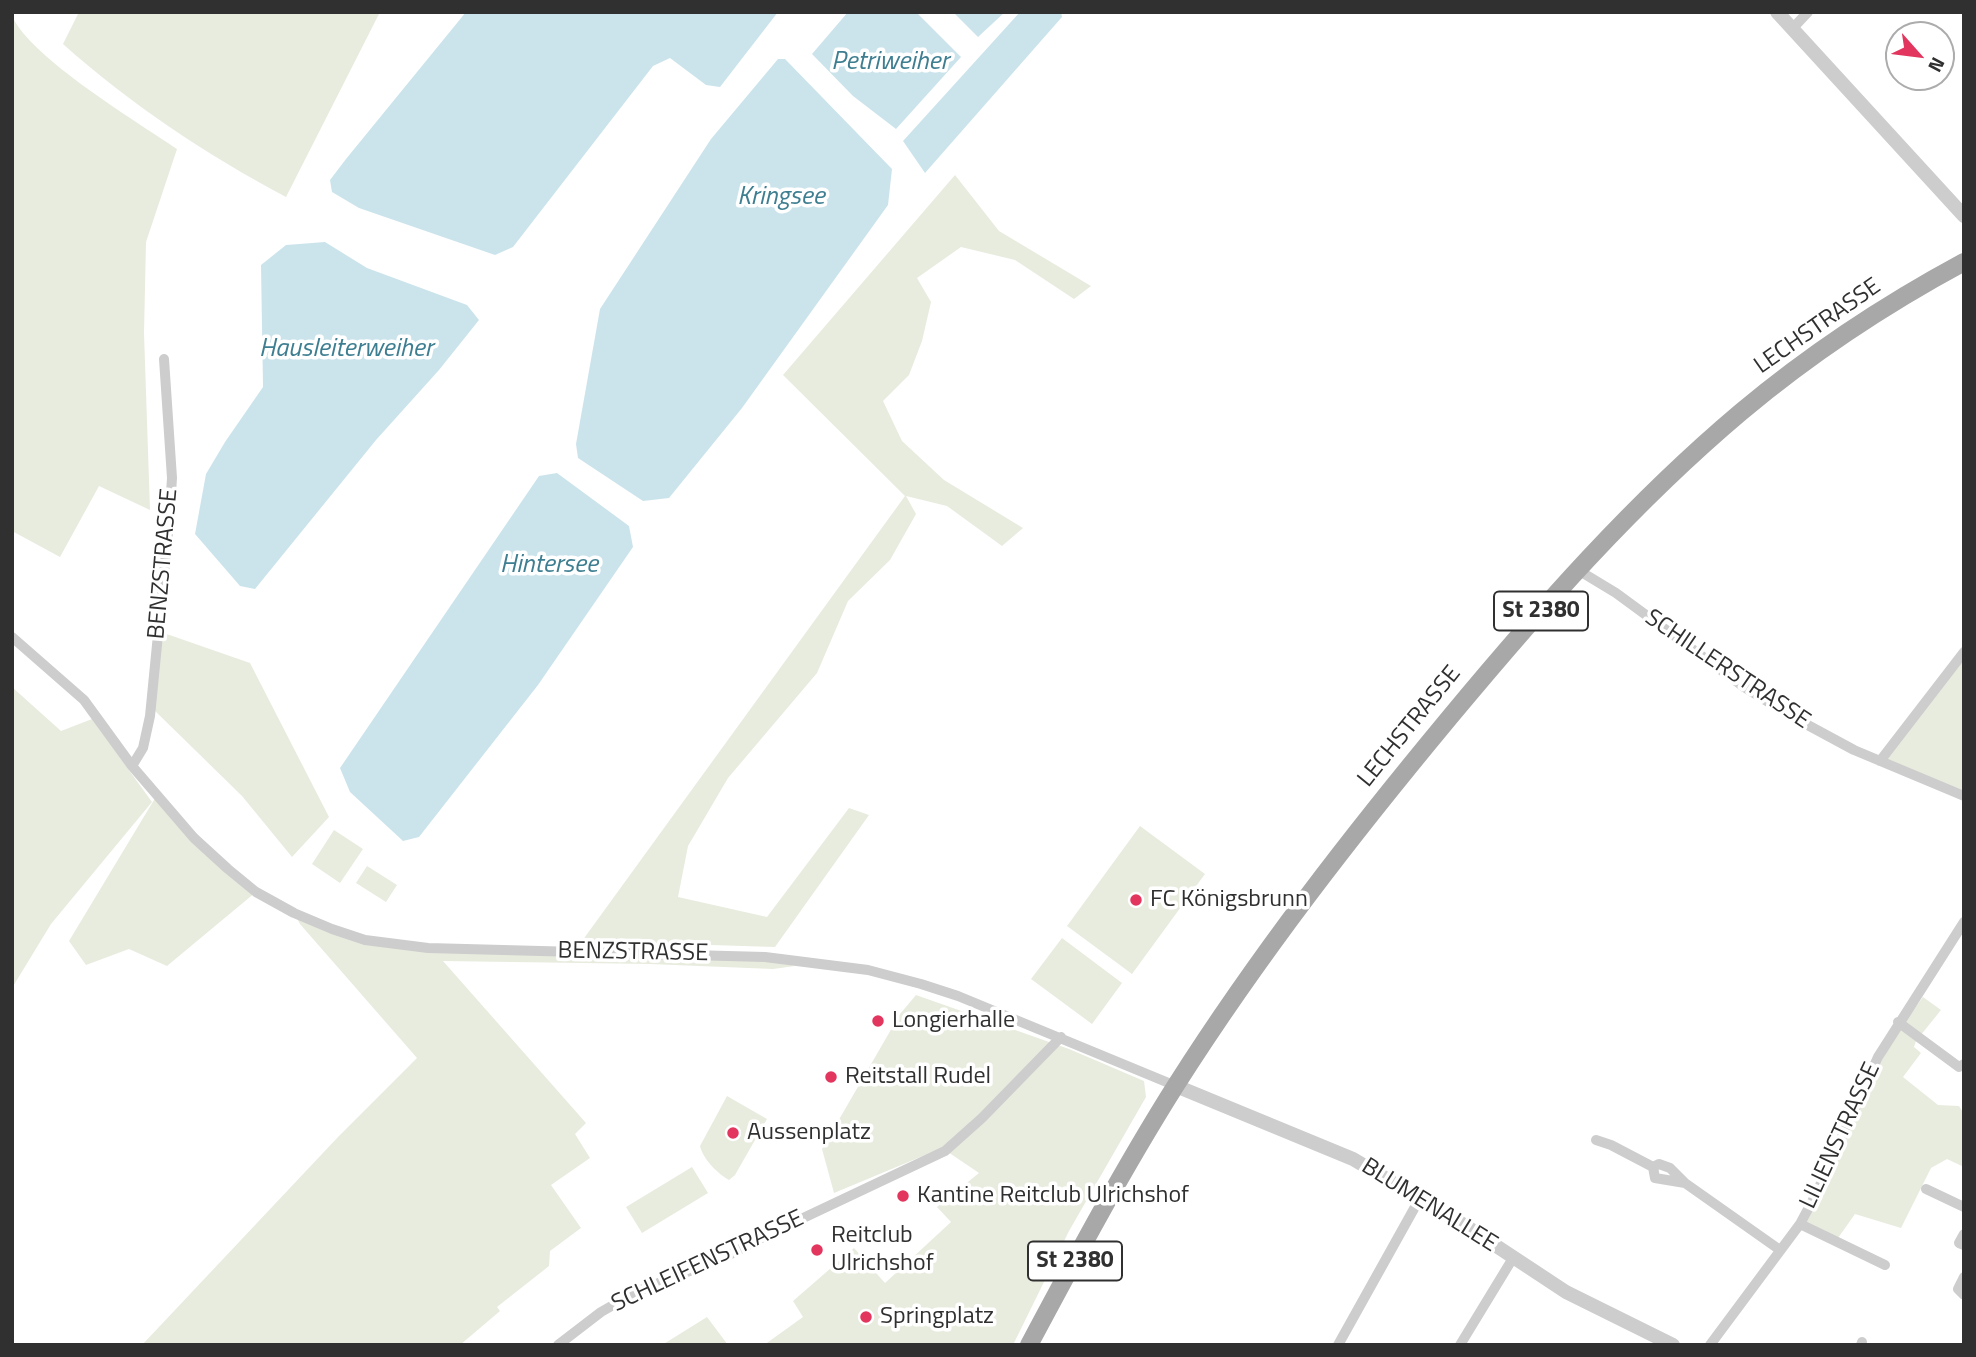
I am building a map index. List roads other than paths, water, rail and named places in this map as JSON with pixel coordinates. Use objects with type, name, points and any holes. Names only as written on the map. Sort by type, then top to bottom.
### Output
[{"type":"main road","name":"LECHSTRASSE","points":[[1029,1345],[1121,1177],[1212,1031],[1357,832],[1500,656],[1578,570],[1647,500],[1742,411],[1880,311],[1964,262]]},
{"type":"street","points":[[1777,12],[1964,216]]},
{"type":"street","points":[[1792,29],[1808,12]]},
{"type":"street","name":"BENZSTRASSE","points":[[132,766],[144,748],[150,716],[169,523],[172,478],[164,359]]},
{"type":"street","name":"SCHILLERSTRASSE","points":[[1578,570],[1616,593],[1662,629],[1779,709],[1854,750],[1964,796]]},
{"type":"street","name":"BENZSTRASSE","points":[[12,637],[83,700],[132,766],[194,838],[256,892],[294,913],[365,940],[428,948],[765,957],[868,970],[958,996],[1176,1086]]},
{"type":"street","points":[[1880,761],[1964,652]]},
{"type":"street","name":"LILIENSTRASSE","points":[[1710,1345],[1800,1224],[1878,1057],[1898,1022],[1962,927]]},
{"type":"street","points":[[1898,1022],[1959,1067],[1964,1064]]},
{"type":"street","name":"SCHLEIFENSTRASSE","points":[[558,1345],[601,1312],[636,1292],[725,1257],[945,1151],[982,1118],[1061,1037]]},
{"type":"street","name":"BLUMENALLEE","points":[[1176,1086],[1353,1159],[1469,1227],[1566,1292],[1673,1345]]},
{"type":"street","points":[[1596,1140],[1653,1167],[1666,1165],[1685,1183],[1780,1250]]},
{"type":"street","points":[[1926,1189],[1964,1207]]},
{"type":"street","points":[[1338,1345],[1420,1198]]},
{"type":"street","points":[[1800,1224],[1885,1265]]},
{"type":"street","points":[[1964,1234],[1959,1243],[1964,1245]]},
{"type":"street","points":[[1460,1345],[1513,1258]]},
{"type":"street","points":[[1964,1277],[1958,1289],[1964,1295]]},
{"type":"water","points":[[466,12],[778,12],[720,87],[706,85],[670,58],[653,66],[513,247],[495,255],[359,208],[332,192],[330,180]]},
{"type":"water","name":"Petriweiher","points":[[848,12],[916,12],[961,57],[896,129],[853,96],[812,54]]},
{"type":"water","points":[[953,12],[1005,12],[978,37]]},
{"type":"water","points":[[1020,12],[1061,12],[1062,17],[925,173],[903,141]]},
{"type":"water","name":"Kringsee","points":[[778,59],[785,59],[892,169],[888,205],[742,408],[669,498],[643,501],[578,458],[576,444],[600,309],[711,139]]},
{"type":"water","name":"Hausleiterweiher","points":[[325,242],[367,268],[467,305],[479,320],[439,370],[376,440],[255,589],[240,586],[195,534],[206,474],[263,387],[261,265],[286,245]]},
{"type":"water","name":"Hintersee","points":[[557,473],[629,526],[633,547],[538,685],[419,837],[403,841],[350,792],[340,768],[539,476]]},
{"type":"place","name":"FC Königsbrunn","points":[[1136,900]]},
{"type":"place","name":"Longierhalle","points":[[878,1021]]},
{"type":"place","name":"Reitstall Rudel","points":[[831,1077]]},
{"type":"place","name":"Aussenplatz","points":[[733,1133]]},
{"type":"place","name":"Kantine Reitclub Ulrichshof","points":[[903,1196]]},
{"type":"place","name":"Reitclub Ulrichshof","points":[[817,1250]]},
{"type":"place","name":"Springplatz","points":[[866,1317]]}]
